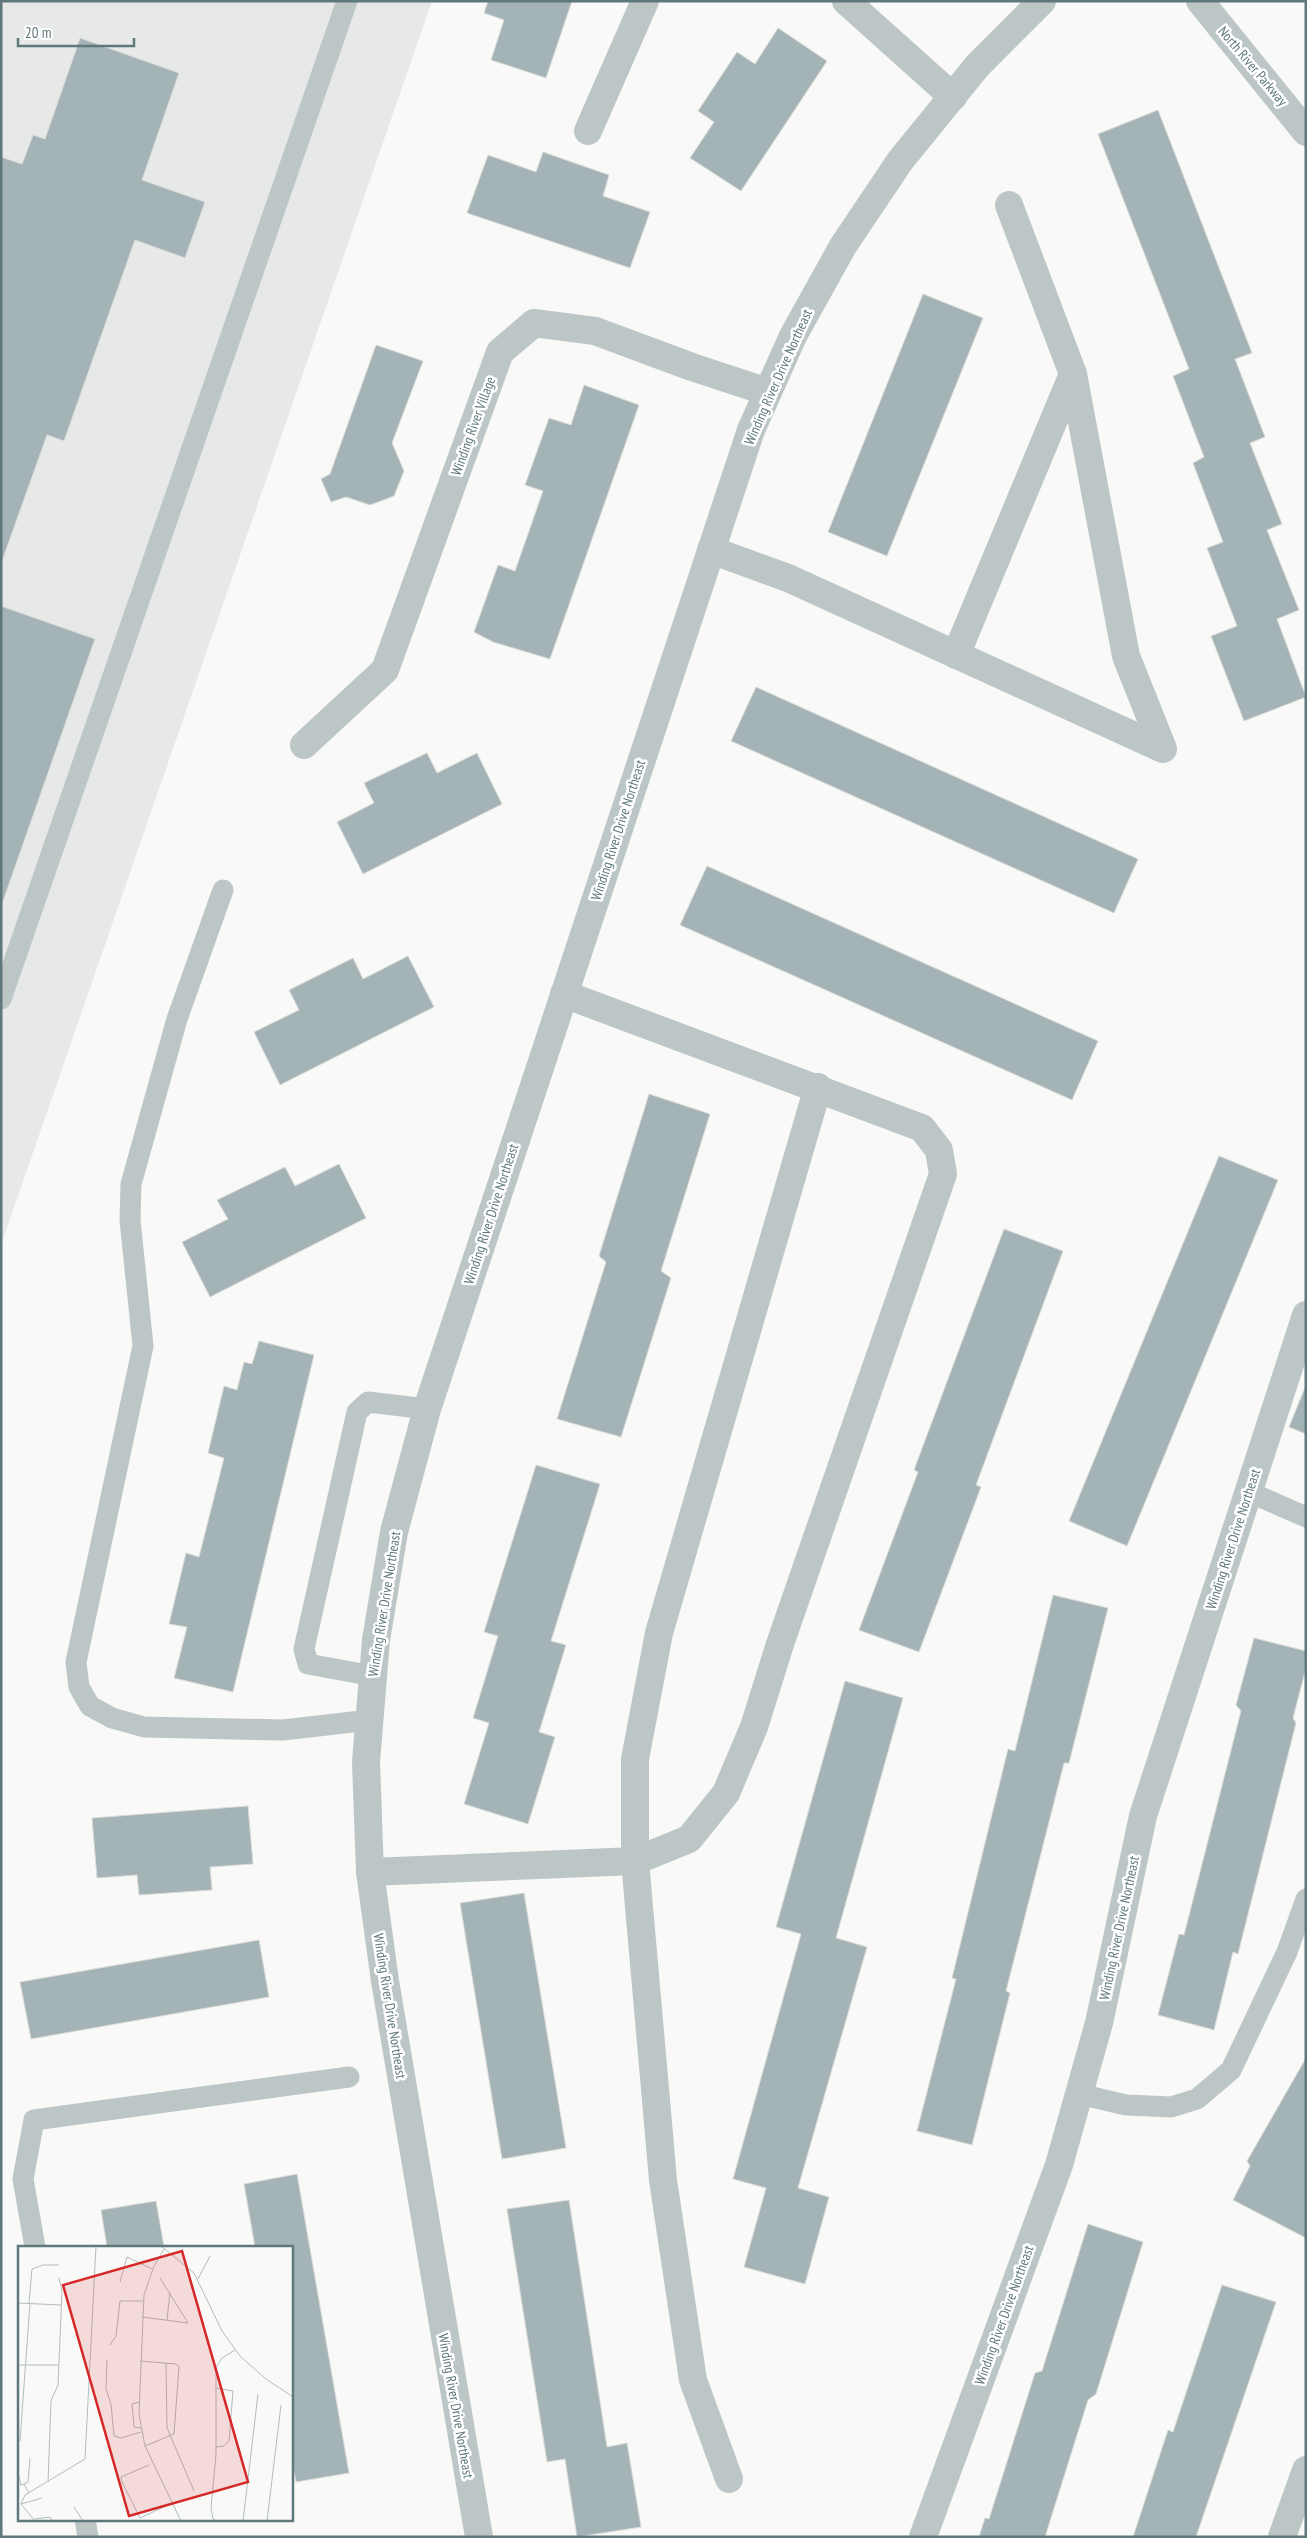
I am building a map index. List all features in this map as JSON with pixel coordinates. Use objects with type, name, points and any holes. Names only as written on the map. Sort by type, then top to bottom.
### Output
[{"type":"street","points":[[588,131],[646,1]]},
{"type":"street","points":[[846,1],[953,96]]},
{"type":"street","name":"Winding River Drive Northeast","points":[[479,2537],[385,1981],[370,1872],[366,1762],[376,1640],[394,1532],[427,1408],[751,430],[793,336],[843,246],[900,161],[978,66],[1042,1]]},
{"type":"street","name":"North River Parkway","points":[[1200,1],[1306,132]]},
{"type":"street","points":[[711,550],[788,578],[1163,749],[1126,656],[1073,374],[1009,205]]},
{"type":"street","name":"Winding River Village","points":[[304,745],[385,670],[500,352],[534,323],[595,331],[692,367],[768,392]]},
{"type":"street","points":[[956,654],[1073,374]]},
{"type":"street","points":[[370,1872],[635,1861],[689,1839],[726,1793],[754,1727],[780,1644],[943,1174],[939,1150],[922,1128],[818,1087],[564,994]]},
{"type":"street","points":[[729,2479],[693,2380],[663,2180],[635,1861],[635,1759],[660,1632],[818,1087]]},
{"type":"street","name":"Winding River Drive Northeast","points":[[923,2537],[1059,2165],[1099,2023],[1143,1816],[1306,1315]]},
{"type":"street","points":[[1282,2537],[1306,2470]]},
{"type":"lane","points":[[1,998],[348,1]]},
{"type":"lane","points":[[223,890],[177,1019],[131,1184],[130,1220],[143,1346],[76,1662],[79,1687],[90,1706],[112,1718],[144,1727],[283,1730],[370,1720]]},
{"type":"lane","points":[[373,1676],[308,1664],[304,1650],[357,1412],[368,1402],[427,1408]]},
{"type":"lane","points":[[1249,1492],[1306,1516]]},
{"type":"lane","points":[[1079,2094],[1126,2105],[1171,2107],[1197,2099],[1231,2070],[1288,1952],[1306,1899]]},
{"type":"lane","points":[[35,2246],[23,2179],[34,2120],[349,2077]]},
{"type":"lane","points":[[85,2520],[88,2537]]},
{"type":"shaded area","points":[[1,1],[432,1],[1,1245]]},
{"type":"building","points":[[488,1],[572,1],[546,78],[491,60],[504,20],[484,13]]},
{"type":"building","points":[[778,28],[827,61],[741,191],[690,158],[714,122],[698,111],[737,52],[755,64]]},
{"type":"building","points":[[80,38],[179,73],[142,180],[205,202],[185,258],[135,240],[64,441],[47,435],[1,564],[1,157],[22,164],[33,135],[45,139]]},
{"type":"building","points":[[1158,110],[1252,353],[1235,359],[1265,437],[1250,443],[1282,524],[1267,530],[1299,610],[1277,619],[1306,697],[1244,721],[1211,636],[1237,626],[1207,548],[1223,542],[1193,463],[1204,457],[1173,376],[1189,369],[1098,134]]},
{"type":"building","points":[[543,152],[609,175],[603,196],[650,212],[630,268],[467,213],[488,155],[536,172]]},
{"type":"building","points":[[923,294],[983,318],[887,556],[828,532]]},
{"type":"building","points":[[376,345],[423,361],[392,443],[404,471],[394,496],[370,505],[346,497],[331,502],[321,479],[330,474]]},
{"type":"building","points":[[584,385],[639,405],[550,659],[493,642],[474,632],[498,565],[515,571],[543,491],[525,485],[549,418],[571,425]]},
{"type":"building","points":[[1,606],[95,639],[1,907]]},
{"type":"building","points":[[756,687],[1138,859],[1114,913],[731,741]]},
{"type":"building","points":[[427,753],[437,773],[477,753],[502,804],[363,874],[337,822],[374,803],[364,783]]},
{"type":"building","points":[[707,866],[1098,1041],[1072,1100],[680,925]]},
{"type":"building","points":[[408,956],[434,1007],[280,1085],[254,1032],[299,1010],[289,990],[353,958],[363,979]]},
{"type":"building","points":[[649,1094],[710,1114],[661,1271],[671,1278],[621,1437],[557,1419],[606,1262],[599,1256]]},
{"type":"building","points":[[1219,1156],[1278,1180],[1127,1546],[1069,1521]]},
{"type":"building","points":[[339,1164],[366,1218],[210,1297],[182,1242],[228,1219],[217,1200],[285,1167],[295,1186]]},
{"type":"building","points":[[1004,1229],[1063,1251],[976,1485],[981,1487],[919,1652],[859,1630],[918,1472],[914,1470]]},
{"type":"building","points":[[259,1341],[314,1355],[233,1692],[174,1678],[187,1627],[169,1624],[186,1553],[199,1557],[224,1458],[208,1453],[224,1386],[237,1390],[244,1362],[252,1364]]},
{"type":"building","points":[[1306,1385],[1306,1434],[1289,1427]]},
{"type":"building","points":[[536,1465],[600,1484],[551,1641],[566,1645],[539,1732],[555,1737],[528,1824],[464,1804],[489,1723],[473,1718],[498,1636],[484,1632]]},
{"type":"building","points":[[1053,1595],[1108,1608],[1069,1763],[1064,1763],[1006,1991],[1010,1993],[972,2145],[917,2131],[956,1979],[952,1978],[1008,1749],[1015,1751]]},
{"type":"building","points":[[1254,1638],[1306,1651],[1306,1668],[1293,1718],[1296,1723],[1238,1954],[1233,1952],[1214,2030],[1158,2015],[1179,1934],[1184,1935],[1241,1711],[1236,1705]]},
{"type":"building","points":[[845,1681],[903,1698],[836,1938],[867,1947],[798,2188],[829,2197],[805,2284],[744,2267],[766,2188],[733,2179],[801,1934],[776,1927]]},
{"type":"building","points":[[248,1806],[253,1864],[210,1867],[212,1890],[139,1895],[137,1875],[97,1878],[92,1818]]},
{"type":"building","points":[[524,1893],[566,2148],[502,2159],[460,1903]]},
{"type":"building","points":[[259,1940],[269,1997],[31,2039],[20,1982]]},
{"type":"building","points":[[1306,2058],[1306,2238],[1233,2200],[1250,2166],[1247,2161]]},
{"type":"building","points":[[297,2174],[349,2473],[296,2482],[292,2461],[292,2246],[255,2246],[244,2184]]},
{"type":"building","points":[[569,2200],[607,2447],[627,2443],[641,2527],[577,2537],[565,2459],[547,2462],[507,2209]]},
{"type":"building","points":[[156,2201],[164,2246],[107,2246],[101,2210]]},
{"type":"building","points":[[1088,2224],[1143,2242],[1096,2394],[1088,2400],[1045,2537],[979,2537],[985,2518],[989,2519],[1035,2373],[1042,2371]]},
{"type":"building","points":[[1222,2285],[1276,2302],[1196,2537],[1133,2537],[1168,2430],[1173,2432]]}]
